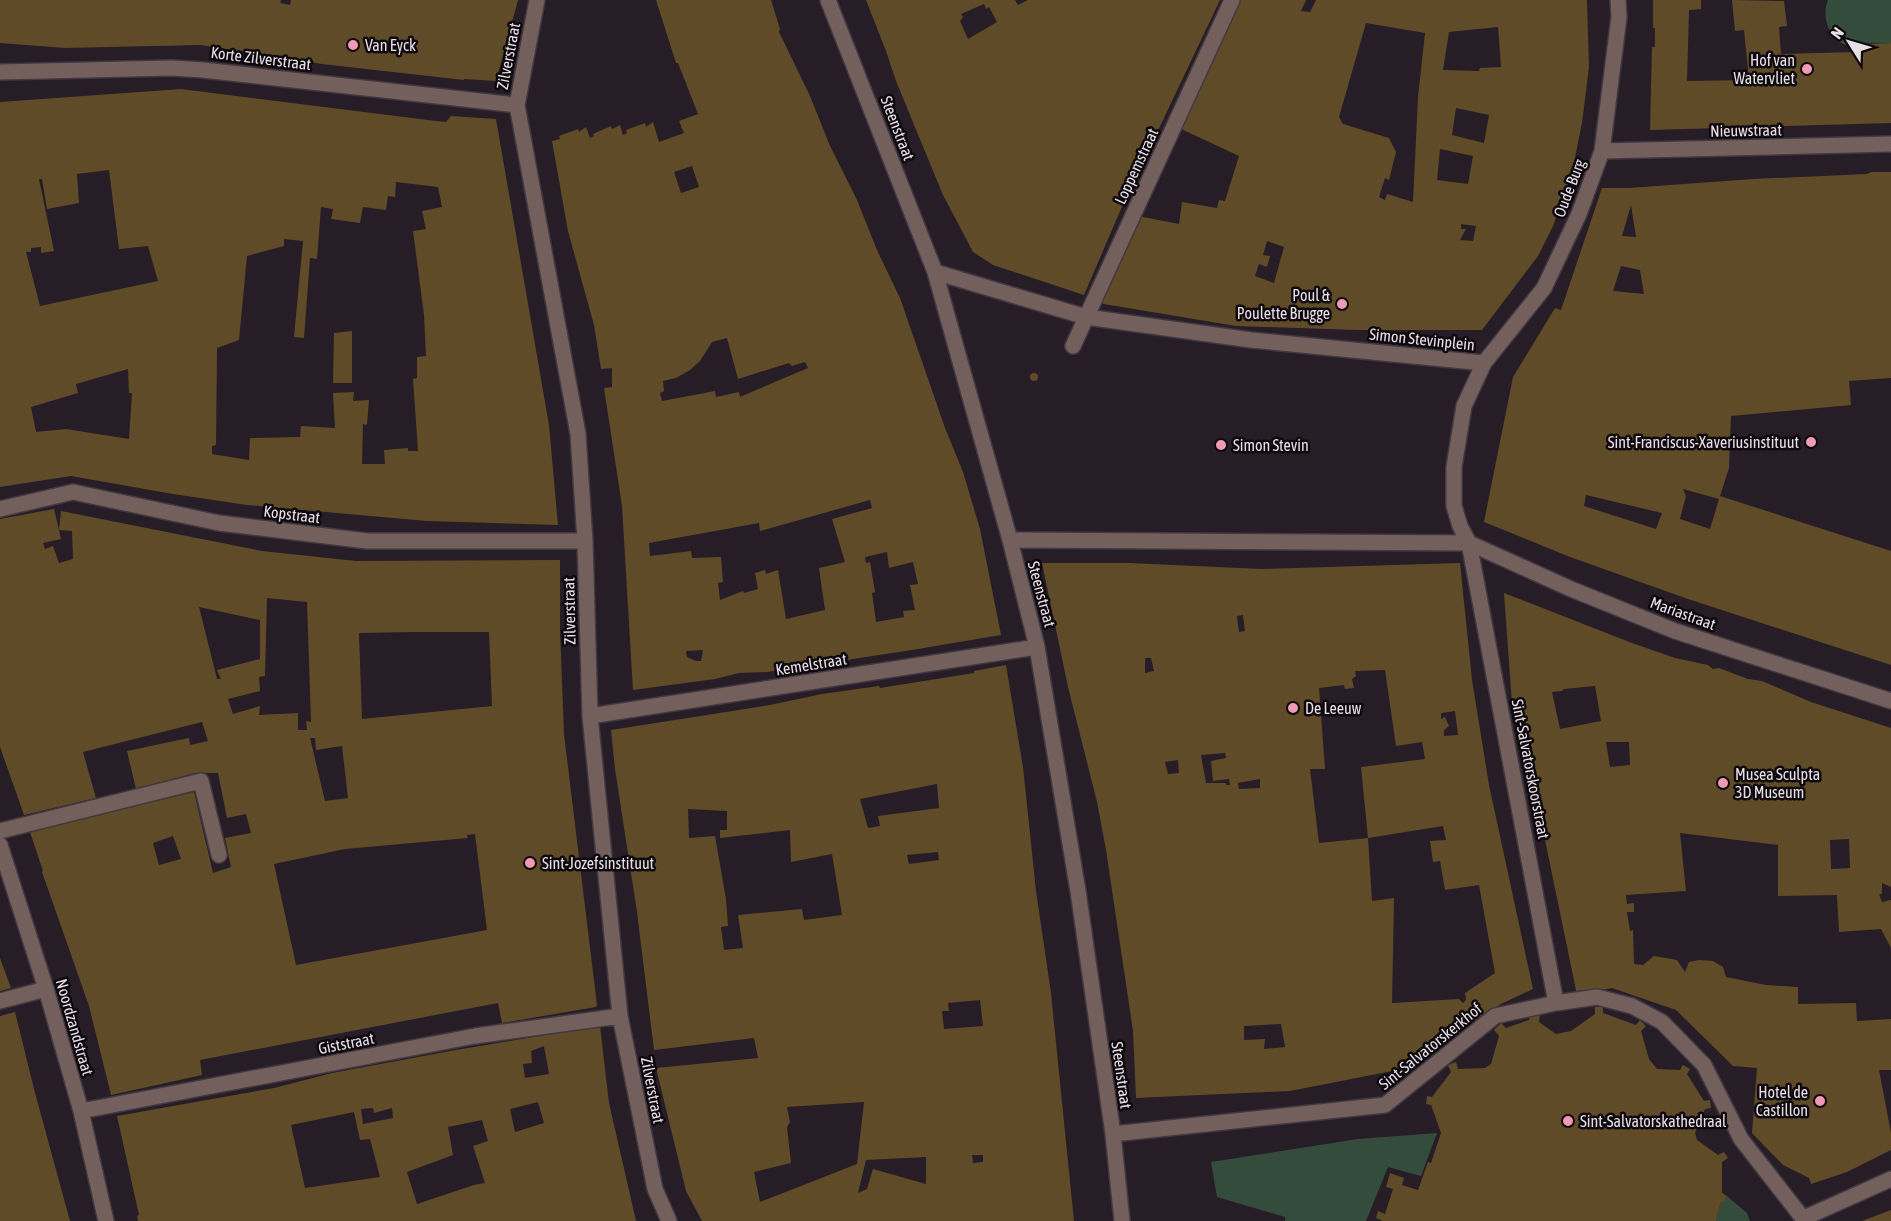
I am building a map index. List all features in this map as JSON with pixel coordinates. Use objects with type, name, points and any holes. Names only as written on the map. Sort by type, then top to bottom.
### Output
[{"type":"street","name":"Zilverstraat","points":[[537,0],[517,105],[578,434],[585,541],[590,716],[620,1016],[655,1189],[669,1221]]},
{"type":"street","name":"Steenstraat","points":[[828,0],[935,272],[1010,540],[1037,647],[1078,891],[1113,1134],[1122,1221]]},
{"type":"street","name":"Loppemstraat","points":[[1073,346],[1232,0]]},
{"type":"street","name":"Oude Burg","points":[[1484,363],[1544,288],[1579,214],[1602,151],[1619,17],[1618,0]]},
{"type":"street","name":"Korte Zilverstraat","points":[[0,72],[203,69],[517,105]]},
{"type":"street","name":"Nieuwstraat","points":[[1602,151],[1891,144]]},
{"type":"street","name":"Simon Stevinplein","points":[[935,272],[1086,317],[1251,340],[1484,363],[1464,406],[1454,467],[1454,506],[1460,526],[1469,543]]},
{"type":"street","name":"Kopstraat","points":[[0,509],[73,492],[219,523],[368,541],[585,541]]},
{"type":"street","points":[[1010,540],[1469,543]]},
{"type":"street","name":"Mariastraat","points":[[1469,543],[1571,589],[1675,631],[1891,701]]},
{"type":"street","name":"Sint-Salvatorskoorstraat","points":[[1469,543],[1556,1002]]},
{"type":"street","name":"Kemelstraat","points":[[590,716],[1037,647]]},
{"type":"street","points":[[0,831],[201,781],[219,855]]},
{"type":"street","name":"Noordzandstraat","points":[[0,845],[46,989],[81,1111],[106,1221]]},
{"type":"street","points":[[0,1002],[46,989]]},
{"type":"street","name":"Sint-Salvatorskerkhof","points":[[1113,1134],[1385,1105],[1495,1016],[1556,1002],[1597,997],[1632,1006],[1662,1022],[1704,1065],[1741,1139],[1804,1220]]},
{"type":"street","name":"Giststraat","points":[[81,1111],[474,1036],[620,1016]]},
{"type":"street","points":[[1804,1220],[1891,1179]]},
{"type":"green space","points":[[1828,0],[1891,0],[1891,43],[1865,43],[1854,47],[1839,41],[1829,29],[1825,15]]},
{"type":"green space","points":[[1437,1133],[1421,1176],[1388,1167],[1366,1221],[1285,1221],[1285,1217],[1217,1197],[1211,1162],[1358,1139]]},
{"type":"green space","points":[[1727,1196],[1747,1213],[1750,1221],[1716,1221],[1721,1202],[1724,1203]]},
{"type":"building","points":[[0,0],[281,0],[280,3],[290,5],[291,0],[518,0],[496,81],[464,80],[322,64],[201,45],[65,48],[0,43]]},
{"type":"building","points":[[656,0],[771,0],[779,32],[900,298],[945,428],[963,472],[980,529],[1001,635],[767,672],[739,673],[715,679],[633,690],[622,506],[604,388],[612,387],[612,368],[601,369],[594,325],[568,231],[552,141],[578,129],[579,132],[586,127],[590,138],[594,136],[593,134],[611,126],[612,129],[620,125],[623,135],[627,133],[626,130],[645,123],[646,127],[653,122],[659,142],[684,133],[679,121],[698,114],[678,63],[676,63]],"holes":[[[692,166],[699,187],[681,193],[674,172]],[[727,338],[738,379],[789,363],[792,366],[805,362],[808,368],[740,397],[739,392],[716,397],[715,391],[662,401],[660,393],[664,391],[663,381],[676,378],[690,370],[700,361],[712,342]],[[870,500],[872,508],[832,519],[845,562],[819,568],[825,610],[786,619],[778,570],[766,574],[765,570],[755,573],[758,589],[744,593],[743,591],[720,600],[718,583],[723,582],[721,557],[692,558],[691,551],[650,556],[649,543],[759,523],[760,531]],[[887,552],[889,568],[913,562],[918,584],[910,585],[915,610],[903,611],[904,617],[876,622],[872,593],[875,592],[870,562],[866,563],[865,557]],[[703,650],[701,661],[687,657],[686,651]]]},
{"type":"building","points":[[866,0],[1015,0],[1018,5],[1028,0],[1220,0],[1124,202],[1084,295],[993,265],[973,252],[943,195]],"holes":[[[984,4],[986,9],[989,7],[997,22],[968,39],[960,21],[963,17],[961,14]]]},
{"type":"building","points":[[1237,0],[1306,0],[1301,11],[1310,12],[1316,0],[1587,0],[1589,67],[1582,123],[1571,177],[1553,226],[1538,256],[1482,330],[1358,330],[1236,326],[1098,303],[1138,216],[1179,224],[1182,202],[1217,208],[1219,200],[1225,201],[1239,156],[1179,128]],"holes":[[[1366,23],[1425,33],[1418,97],[1413,202],[1387,194],[1385,200],[1379,197],[1385,178],[1389,180],[1396,152],[1389,138],[1343,124],[1339,117]],[[1498,27],[1501,67],[1480,68],[1479,71],[1443,70],[1449,32]],[[1456,108],[1489,115],[1484,143],[1452,135]],[[1440,149],[1473,156],[1468,184],[1437,180]],[[1461,224],[1476,226],[1473,241],[1460,240],[1466,229],[1461,229]],[[1267,241],[1284,247],[1274,283],[1255,276],[1259,264],[1267,267],[1270,256],[1263,255]]]},
{"type":"building","points":[[1653,0],[1701,0],[1701,9],[1689,10],[1687,81],[1749,80],[1744,30],[1735,31],[1732,0],[1784,1],[1787,26],[1779,27],[1781,54],[1856,52],[1855,47],[1863,44],[1891,43],[1891,123],[1650,130],[1652,47],[1655,47]]},
{"type":"building","points":[[181,89],[446,122],[451,116],[496,119],[549,425],[558,525],[427,521],[247,505],[71,476],[0,487],[0,102]],"holes":[[[109,170],[119,249],[148,246],[158,281],[40,306],[26,252],[31,252],[31,248],[41,247],[41,253],[54,251],[39,179],[42,179],[47,209],[79,203],[77,174]],[[396,182],[438,187],[442,207],[422,211],[426,229],[413,231],[424,315],[426,356],[417,357],[417,378],[413,379],[418,451],[408,451],[408,448],[384,450],[385,464],[362,464],[363,424],[367,425],[369,400],[353,401],[354,392],[333,393],[335,428],[301,426],[300,437],[250,438],[249,460],[212,454],[212,446],[216,445],[217,348],[239,340],[247,256],[284,246],[284,239],[303,241],[294,337],[304,338],[310,258],[317,259],[321,207],[333,209],[331,219],[360,223],[363,207],[386,210],[388,196],[395,197]],[[128,369],[129,393],[132,393],[129,439],[66,429],[36,432],[31,407],[78,393],[76,384]]]},
{"type":"building","name":"Sint-Franciscus-Xaveriusinstituut","points":[[1891,172],[1891,378],[1849,381],[1851,405],[1731,416],[1729,468],[1720,496],[1891,551],[1891,665],[1688,599],[1570,557],[1484,522],[1513,377],[1555,308],[1561,310],[1602,188]],"holes":[[[1631,205],[1636,237],[1622,236]],[[1621,266],[1640,270],[1644,294],[1613,291]],[[1683,489],[1719,499],[1710,529],[1680,519],[1686,496]],[[1586,495],[1662,513],[1656,529],[1584,506]]]},
{"type":"building","points":[[352,331],[352,383],[333,383],[334,333]]},
{"type":"building","points":[[1034,373],[1038,377],[1034,381],[1030,377]]},
{"type":"building","points":[[54,509],[59,530],[61,511],[262,551],[356,561],[560,560],[564,734],[596,1007],[502,1023],[498,1003],[200,1060],[202,1075],[111,1095],[89,1006],[30,832],[194,792],[213,873],[231,867],[225,838],[251,833],[246,814],[227,818],[218,773],[195,773],[136,789],[127,751],[189,738],[190,745],[208,741],[202,722],[83,752],[96,798],[24,815],[0,747],[0,519]],"holes":[[[59,530],[72,531],[73,559],[59,563],[53,546],[45,549],[43,543],[61,539]],[[267,598],[307,602],[311,722],[306,721],[307,730],[298,730],[298,713],[259,715],[260,706],[233,714],[228,699],[260,691],[259,677],[265,676]],[[199,607],[260,620],[260,659],[217,670],[221,679],[217,679]],[[489,632],[492,706],[362,719],[359,633]],[[310,738],[315,738],[316,750],[342,746],[348,798],[325,801]],[[475,834],[487,930],[296,965],[274,864],[345,849],[468,838],[467,835]],[[173,836],[181,859],[159,865],[153,843]]]},
{"type":"building","points":[[1042,563],[1129,563],[1262,569],[1460,563],[1472,680],[1489,785],[1533,989],[1501,1004],[1402,1068],[1392,1071],[1290,1091],[1136,1098],[1133,1031],[1106,850],[1097,802],[1068,687]],"holes":[[[1243,615],[1245,631],[1239,632],[1237,616]],[[1145,658],[1151,658],[1154,671],[1145,673]],[[1385,670],[1396,746],[1422,742],[1425,759],[1361,767],[1368,838],[1319,843],[1310,769],[1325,769],[1319,688],[1344,685],[1345,689],[1354,688],[1352,679],[1356,676],[1355,671]],[[1455,711],[1458,735],[1444,736],[1444,730],[1449,726],[1445,717],[1441,719],[1441,713]],[[1225,753],[1226,758],[1211,761],[1213,781],[1229,779],[1230,785],[1206,783],[1201,755]],[[1178,760],[1179,773],[1168,774],[1165,762]],[[1260,779],[1260,788],[1239,789],[1238,783]],[[1443,826],[1446,840],[1430,841],[1433,862],[1440,861],[1445,890],[1479,885],[1495,973],[1465,993],[1466,1000],[1463,1003],[1459,999],[1392,1003],[1394,898],[1372,901],[1368,838]],[[1281,1024],[1285,1047],[1264,1049],[1265,1039],[1244,1040],[1244,1026]]]},
{"type":"building","points":[[1504,593],[1675,658],[1762,681],[1811,702],[1891,728],[1891,887],[1882,883],[1882,894],[1879,894],[1882,902],[1891,900],[1891,948],[1881,929],[1839,932],[1837,895],[1778,896],[1778,845],[1680,833],[1686,891],[1626,895],[1627,904],[1634,903],[1634,912],[1627,912],[1630,931],[1633,930],[1634,964],[1643,965],[1654,956],[1677,960],[1685,972],[1689,962],[1713,961],[1723,967],[1726,977],[1766,985],[1798,987],[1798,1004],[1856,1003],[1857,1021],[1891,1019],[1891,1070],[1879,1070],[1891,1133],[1891,1150],[1847,1172],[1811,1184],[1809,1178],[1783,1165],[1752,1133],[1757,1068],[1733,1066],[1676,1010],[1612,988],[1577,995],[1532,777],[1512,704]],"holes":[[[1595,686],[1601,721],[1560,729],[1552,692]],[[1606,742],[1629,742],[1630,765],[1610,767]],[[1849,839],[1850,868],[1831,869],[1830,840]]]},
{"type":"building","points":[[1006,665],[1023,767],[1036,891],[1051,993],[1074,1221],[702,1221],[686,1191],[656,1068],[758,1058],[754,1038],[654,1050],[611,730],[770,705],[822,694],[879,686],[880,688],[974,673],[974,671]],"holes":[[[937,784],[939,808],[878,816],[880,826],[868,828],[860,799]],[[688,809],[727,811],[727,830],[720,830],[720,838],[790,830],[791,862],[832,854],[842,915],[804,920],[802,909],[738,915],[743,948],[724,950],[721,927],[728,926],[726,899],[715,836],[689,838]],[[938,852],[939,860],[909,864],[907,855]],[[980,1000],[983,1026],[944,1029],[942,1011],[949,1011],[948,1003]],[[864,1102],[857,1164],[760,1202],[754,1172],[791,1163],[787,1127],[790,1122],[787,1107]],[[972,1155],[983,1155],[983,1162],[973,1163]],[[926,1157],[926,1184],[873,1169],[867,1189],[858,1193],[866,1160]]]},
{"type":"building","points":[[0,958],[11,988],[0,991]]},
{"type":"building","name":"Sint-Salvatorskathedraal","points":[[1595,1007],[1603,1007],[1603,1013],[1636,1025],[1640,1020],[1646,1026],[1641,1031],[1649,1059],[1657,1069],[1680,1070],[1683,1065],[1690,1069],[1687,1074],[1704,1101],[1710,1100],[1711,1108],[1705,1109],[1695,1133],[1697,1140],[1718,1155],[1724,1152],[1728,1158],[1722,1162],[1722,1193],[1727,1196],[1724,1203],[1721,1202],[1716,1221],[1383,1221],[1376,1218],[1378,1211],[1385,1214],[1393,1189],[1386,1187],[1390,1173],[1404,1178],[1402,1185],[1418,1190],[1428,1162],[1431,1163],[1441,1133],[1431,1105],[1426,1104],[1427,1096],[1432,1097],[1451,1072],[1448,1065],[1456,1062],[1458,1069],[1485,1068],[1491,1064],[1499,1036],[1494,1030],[1501,1023],[1506,1028],[1529,1020],[1530,1015],[1540,1015],[1539,1022],[1556,1034],[1571,1031],[1595,1014]]},
{"type":"building","points":[[15,1012],[70,1221],[0,1221],[0,1016]]},
{"type":"building","points":[[600,1026],[609,1103],[636,1221],[138,1221],[137,1216],[139,1215],[117,1116],[274,1088],[332,1073]],"holes":[[[544,1046],[549,1074],[525,1078],[523,1064],[532,1063],[531,1051]],[[538,1102],[544,1123],[515,1132],[510,1109]],[[373,1108],[374,1113],[392,1108],[393,1118],[363,1124],[361,1109]],[[354,1112],[360,1140],[370,1139],[380,1177],[305,1188],[291,1125]],[[482,1120],[488,1141],[473,1146],[485,1183],[417,1204],[407,1172],[453,1155],[448,1127]]]},
{"type":"building","points":[[1891,1210],[1891,1221],[1862,1221]]},
{"type":"place","name":"Van Eyck","points":[[353,45]]},
{"type":"place","name":"Hof van Watervliet","points":[[1807,69]]},
{"type":"place","name":"Poul & Poulette Brugge","points":[[1342,304]]},
{"type":"place","name":"Sint-Franciscus-Xaveriusinstituut","points":[[1811,442]]},
{"type":"place","name":"Simon Stevin","points":[[1221,445]]},
{"type":"place","name":"De Leeuw","points":[[1293,708]]},
{"type":"place","name":"Musea Sculpta 3D Museum","points":[[1723,783]]},
{"type":"place","name":"Sint-Jozefsinstituut","points":[[530,863]]},
{"type":"place","name":"Hotel de Castillon","points":[[1820,1101]]},
{"type":"place","name":"Sint-Salvatorskathedraal","points":[[1568,1121]]}]
